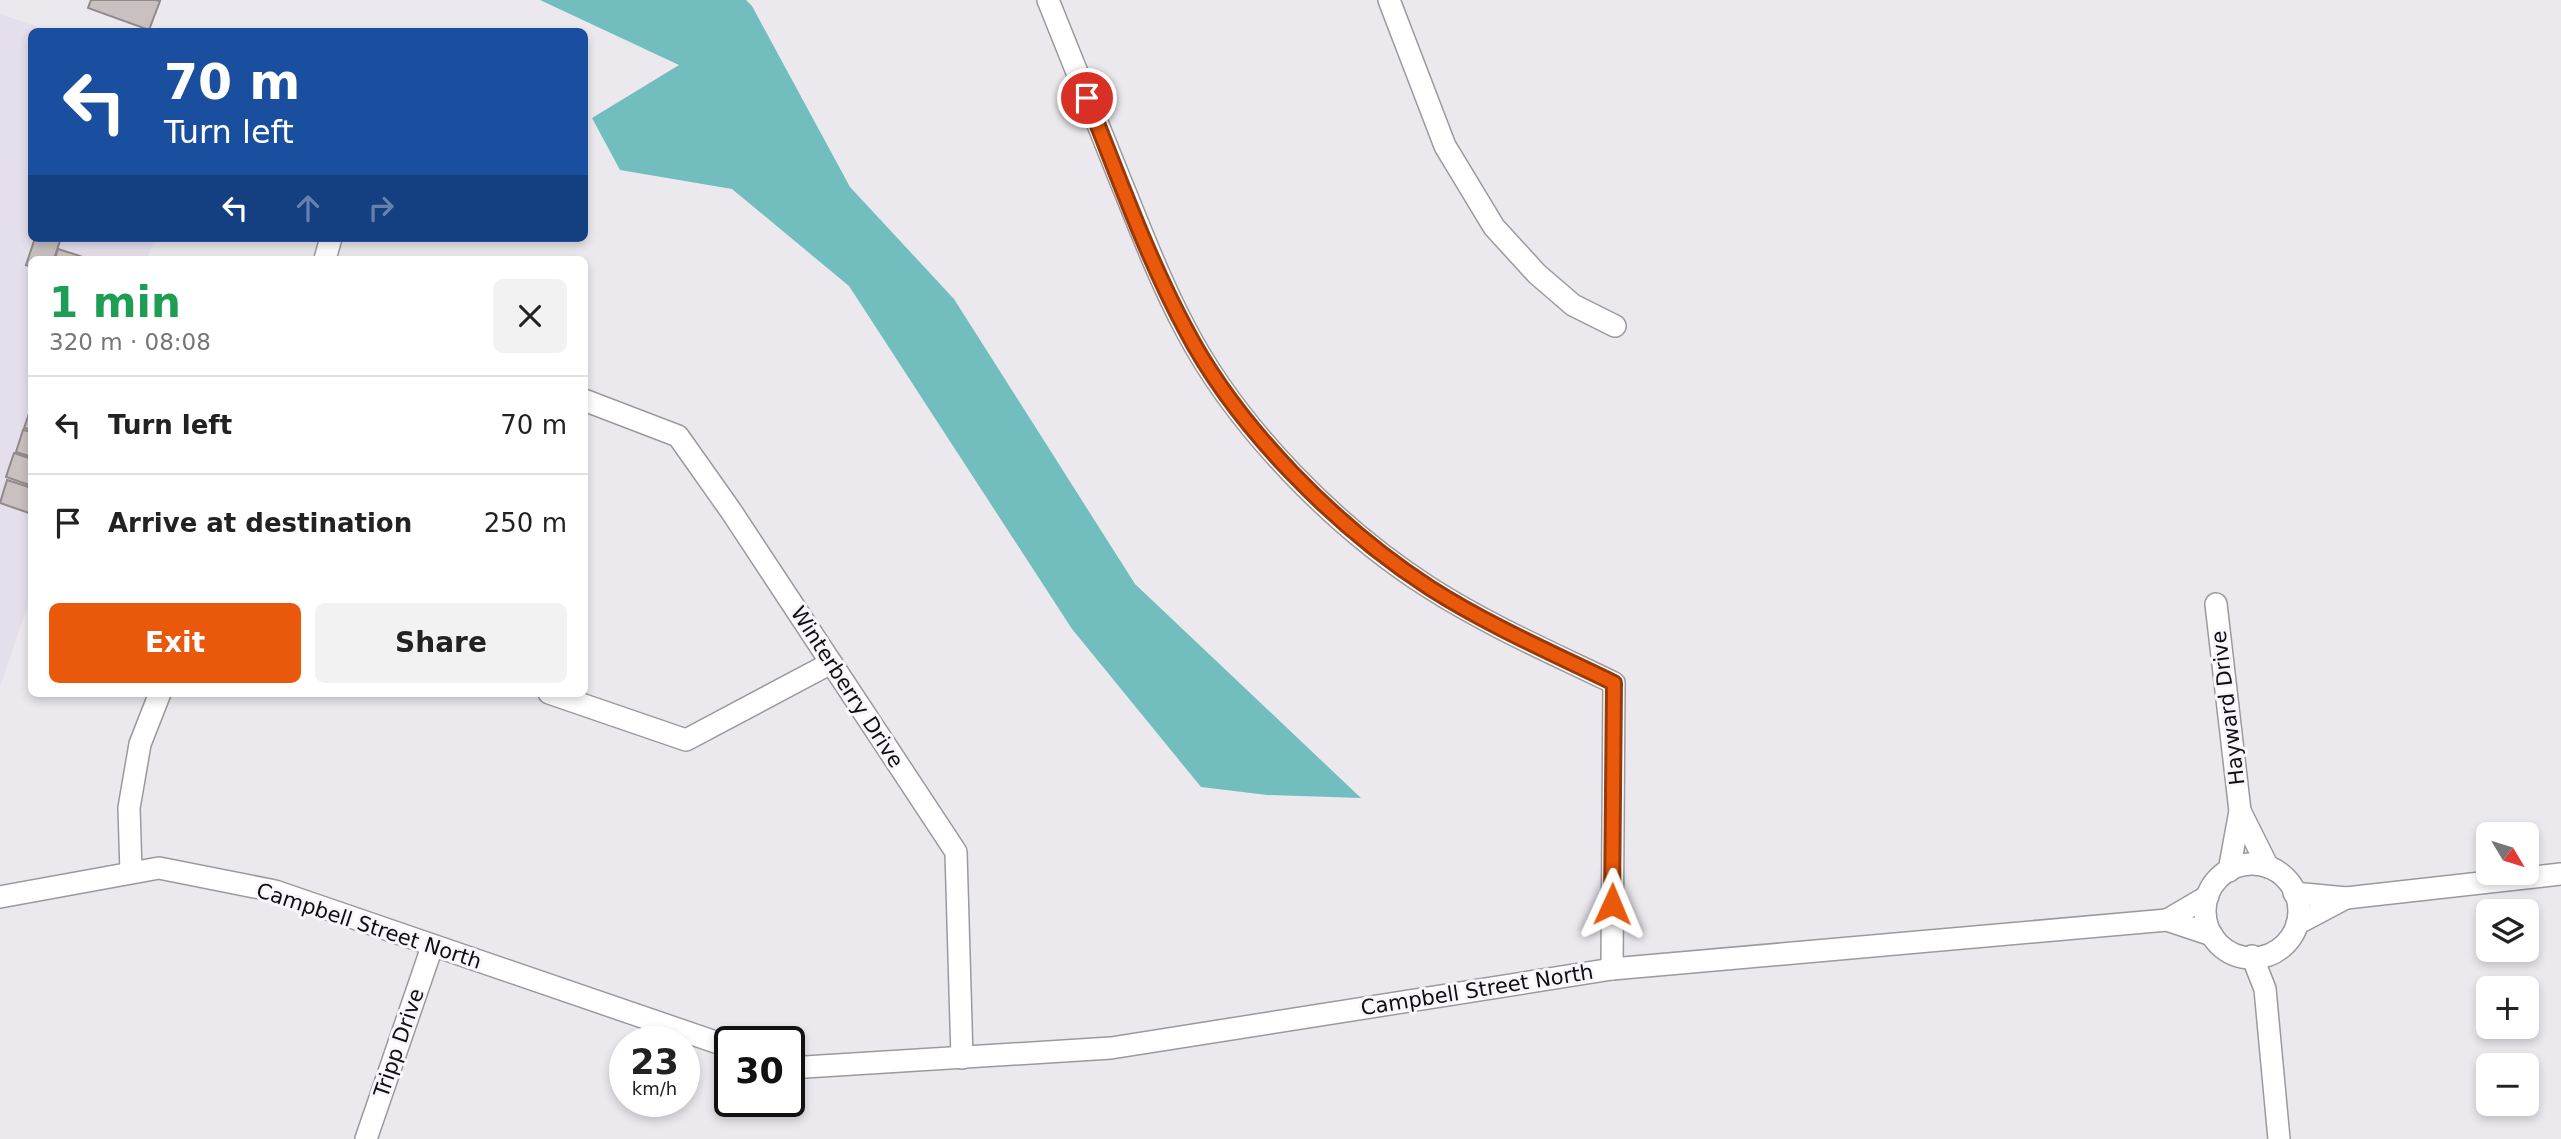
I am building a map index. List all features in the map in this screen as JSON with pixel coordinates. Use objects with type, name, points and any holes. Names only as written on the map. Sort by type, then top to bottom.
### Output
[{"type":"street","points":[[1048,0],[1162,283],[1186,330],[1220,386],[1266,446],[1358,536],[1430,588],[1490,623],[1614,683],[1612,969]]},
{"type":"street","points":[[1389,0],[1445,146],[1494,227],[1537,274],[1573,305],[1615,326]]},
{"type":"street","name":"Winterberry Drive","points":[[588,402],[678,436],[956,852],[962,1058]]},
{"type":"street","name":"Hayward Drive","points":[[2216,604],[2240,811],[2229,871]]},
{"type":"street","points":[[561,697],[686,740],[831,663]]},
{"type":"street","points":[[131,872],[129,808],[140,744],[158,697]]},
{"type":"street","name":"Hayward Drive","points":[[2240,811],[2268,867]]},
{"type":"street","points":[[2253,864],[2268,867],[2282,875],[2292,886],[2299,917],[2290,938],[2279,949],[2273,953],[2243,958],[2229,952],[2217,943],[2212,935],[2205,915],[2208,896],[2212,886],[2237,866],[2253,864]]},
{"type":"street","name":"Campbell Street North","points":[[0,897],[159,867],[275,891],[714,1042]]},
{"type":"street","points":[[2294,894],[2346,898],[2561,874]]},
{"type":"street","name":"Campbell Street North","points":[[2166,920],[2208,896]]},
{"type":"street","points":[[2297,924],[2346,898]]},
{"type":"street","name":"Campbell Street North","points":[[805,1067],[1111,1048],[1612,969],[2166,920],[2212,935]]},
{"type":"street","name":"Tripp Drive","points":[[366,1139],[432,947]]},
{"type":"street","points":[[2265,989],[2279,949]]},
{"type":"street","points":[[2252,956],[2265,989],[2279,1139]]},
{"type":"shaded area","points":[[0,14],[42,28],[28,28],[28,242],[153,242],[148,256],[28,256],[28,605],[0,687]]},
{"type":"water","points":[[540,0],[746,0],[752,6],[850,187],[954,299],[1135,584],[1361,798],[1267,795],[1201,787],[1072,629],[849,286],[732,189],[620,170],[592,118],[679,65]]},
{"type":"building","points":[[91,0],[160,1],[150,28],[88,8]]},
{"type":"building","points":[[34,242],[60,242],[55,256],[29,256]]},
{"type":"building","points":[[58,249],[80,256],[56,256]]},
{"type":"building","points":[[23,430],[28,431],[28,456],[16,452]]},
{"type":"building","points":[[14,453],[28,458],[28,485],[6,477]]},
{"type":"building","points":[[7,480],[28,487],[28,513],[0,503]]},
{"type":"route","points":[[1087,98],[1157,271],[1186,330],[1220,386],[1266,446],[1358,536],[1430,588],[1490,623],[1614,683],[1612,904]]}]
